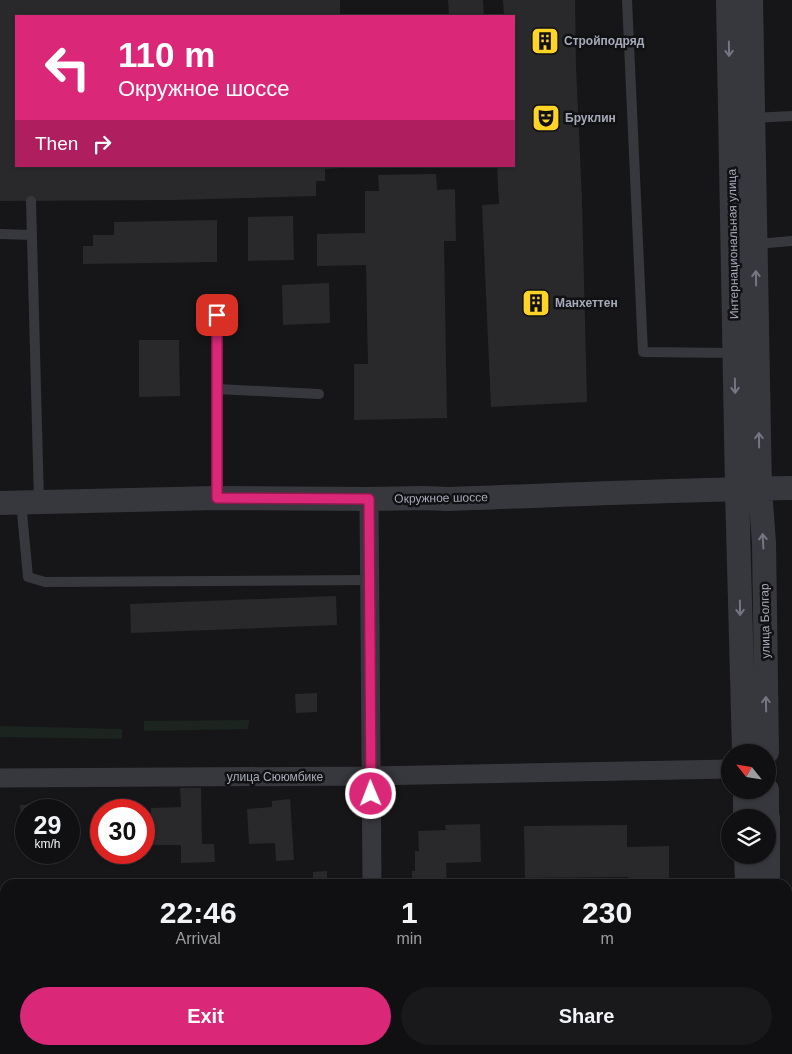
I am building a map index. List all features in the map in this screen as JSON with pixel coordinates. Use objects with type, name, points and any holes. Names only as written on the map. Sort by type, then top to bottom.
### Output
[{"type":"street","name":"Интернациональная улица","points":[[728,0],[735,353],[749,489]]},
{"type":"street","name":"Интернациональная улица","points":[[749,489],[756,244],[751,0]]},
{"type":"street","name":"Окружное шоссе","points":[[14,500],[217,498],[459,499],[792,488]]},
{"type":"street","name":"улица Болгар","points":[[744,744],[749,489]]},
{"type":"street","name":"улица Болгар","points":[[749,489],[764,543],[767,744]]},
{"type":"street","points":[[369,499],[372,879]]},
{"type":"street","name":"улица Сююмбике","points":[[0,778],[371,776],[721,769]]},
{"type":"street","points":[[746,864],[746,879]]},
{"type":"street","points":[[768,864],[768,879]]},
{"type":"lane","points":[[627,0],[642,352],[735,353]]},
{"type":"lane","points":[[753,118],[792,116]]},
{"type":"lane","points":[[31,201],[32,235],[14,500],[28,577],[45,582],[370,580]]},
{"type":"lane","points":[[0,234],[32,235]]},
{"type":"lane","points":[[756,244],[792,242]]},
{"type":"lane","points":[[217,315],[217,498]]},
{"type":"lane","points":[[217,389],[319,394]]},
{"type":"shaded area","points":[[249,720],[248,729],[144,731],[144,721]]},
{"type":"shaded area","points":[[0,726],[122,729],[122,739],[0,737]]},
{"type":"building","points":[[0,0],[340,0],[340,15],[15,15],[15,167],[344,167],[325,169],[325,181],[316,181],[316,196],[175,200],[0,201]]},
{"type":"building","points":[[448,0],[483,0],[484,15],[449,15]]},
{"type":"building","points":[[503,0],[575,0],[587,402],[491,407],[482,205],[499,204],[497,167],[515,167],[515,15],[504,15]]},
{"type":"building","points":[[436,174],[437,190],[455,189],[456,241],[444,241],[447,418],[354,420],[354,364],[368,364],[366,265],[317,266],[317,234],[365,233],[365,191],[379,191],[378,175]]},
{"type":"building","points":[[293,216],[294,260],[248,261],[248,217]]},
{"type":"building","points":[[217,220],[217,262],[83,264],[83,246],[93,246],[93,235],[114,235],[114,222]]},
{"type":"building","points":[[329,283],[330,323],[283,325],[282,285]]},
{"type":"building","points":[[139,340],[179,340],[180,396],[139,397]]},
{"type":"building","points":[[336,596],[337,625],[131,633],[130,604]]},
{"type":"building","points":[[317,693],[317,712],[296,713],[295,694]]},
{"type":"building","points":[[180,788],[201,788],[202,844],[214,844],[215,862],[181,863],[181,845],[155,845],[155,808],[181,807]]},
{"type":"building","points":[[290,799],[294,860],[276,861],[275,843],[249,844],[247,809],[272,807],[272,801]]},
{"type":"building","points":[[480,824],[481,862],[446,863],[447,879],[412,879],[412,871],[415,871],[415,851],[419,851],[418,831],[446,830],[445,825]]},
{"type":"building","points":[[627,825],[627,847],[669,846],[669,879],[628,879],[628,877],[525,878],[524,826]]},
{"type":"building","points":[[327,871],[327,879],[301,879],[313,878],[313,872]]},
{"type":"place","name":"Стройподряд","points":[[545,41]]},
{"type":"place","name":"Бруклин","points":[[546,118]]},
{"type":"place","name":"Манхеттен","points":[[536,303]]},
{"type":"route","points":[[217,315],[217,498],[369,499],[371,794]]}]
